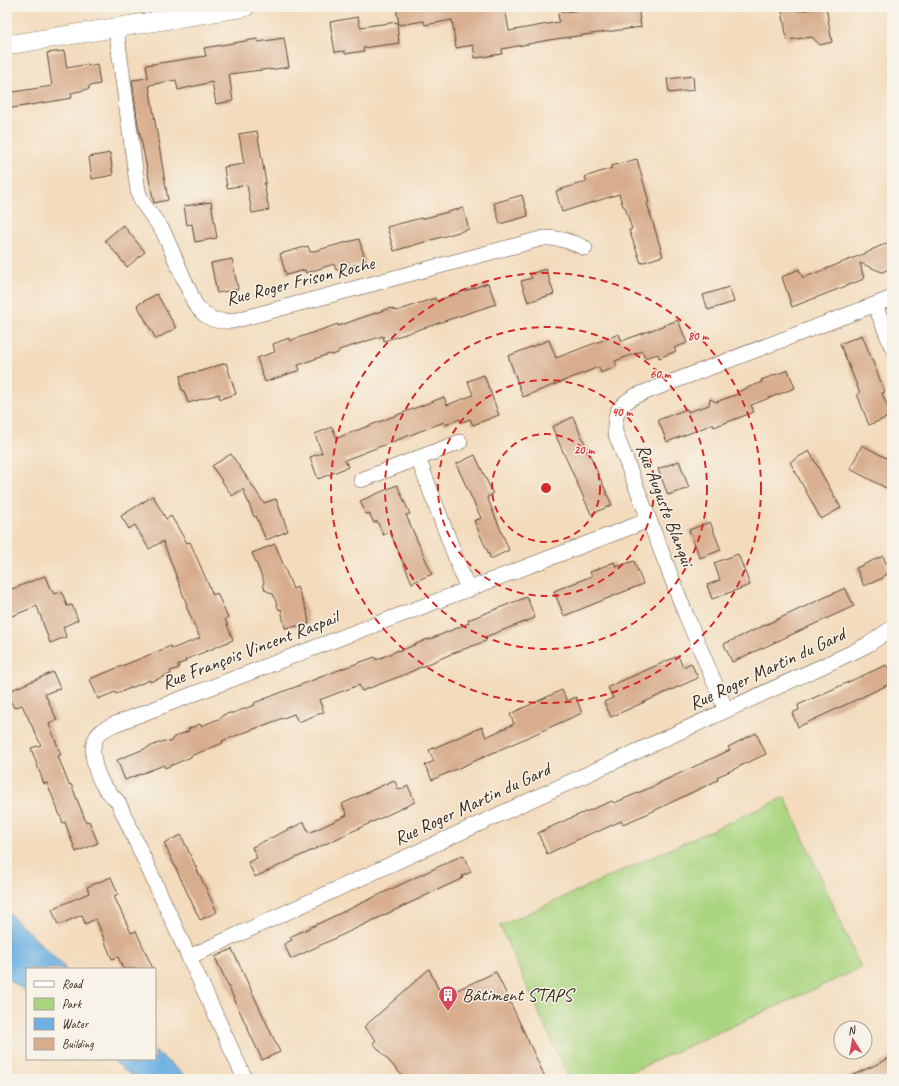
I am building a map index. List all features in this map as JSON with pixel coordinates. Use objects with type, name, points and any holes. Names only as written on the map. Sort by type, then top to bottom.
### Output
[{"type":"street","points":[[7,45],[245,7]]},
{"type":"street","name":"Rue Roger Frison Roche","points":[[116,28],[138,191],[142,202],[163,231],[195,304],[202,313],[211,319],[233,321],[544,238],[555,238],[570,241],[586,248]]},
{"type":"street","name":"Rue Auguste Blanqui","points":[[726,710],[686,615],[615,432],[616,415],[626,402],[635,396],[892,298]]},
{"type":"street","points":[[875,305],[892,347]]},
{"type":"street","points":[[361,480],[460,442]]},
{"type":"street","points":[[418,458],[468,590]]},
{"type":"street","name":"Rue François Vincent Raspail","points":[[189,957],[118,802],[104,787],[100,779],[93,755],[93,744],[97,736],[105,729],[115,724],[649,520]]},
{"type":"street","name":"Rue Roger Martin du Gard","points":[[189,957],[851,653],[869,644],[892,628]]},
{"type":"street","points":[[189,957],[245,1079]]},
{"type":"green space","points":[[785,797],[861,968],[615,1079],[569,1079],[500,926]]},
{"type":"water","points":[[7,911],[65,968],[26,968],[26,992],[7,978]]},
{"type":"water","points":[[156,1052],[189,1079],[136,1079],[112,1060],[156,1060]]},
{"type":"building","points":[[396,7],[505,7],[509,31],[559,22],[558,13],[603,7],[638,7],[641,27],[549,40],[502,49],[502,54],[475,58],[473,45],[456,48],[452,20],[425,25],[424,21],[399,25]]},
{"type":"building","points":[[797,7],[798,11],[826,7],[832,42],[820,45],[812,37],[787,40],[782,10]]},
{"type":"building","points":[[358,17],[360,27],[397,22],[399,43],[363,48],[364,51],[345,54],[345,51],[335,52],[330,22]]},
{"type":"building","points":[[284,38],[289,67],[229,74],[233,101],[216,104],[212,82],[178,90],[176,80],[149,85],[168,200],[154,203],[138,125],[132,80],[148,78],[146,65],[206,56],[204,48],[257,39],[258,42]]},
{"type":"building","points":[[64,51],[67,68],[97,64],[100,84],[89,86],[89,89],[71,93],[72,98],[7,109],[7,93],[52,86],[47,53]]},
{"type":"building","points":[[693,76],[694,90],[669,93],[667,79]]},
{"type":"building","points":[[257,131],[269,210],[252,213],[247,185],[227,188],[224,167],[244,164],[239,134]]},
{"type":"building","points":[[110,153],[113,175],[92,179],[89,157]]},
{"type":"building","points":[[637,159],[649,202],[647,203],[663,256],[641,263],[629,230],[632,229],[625,207],[623,206],[619,194],[562,212],[556,191],[587,181],[585,177],[612,168],[611,166]]},
{"type":"building","points":[[522,195],[528,216],[500,224],[494,203]]},
{"type":"building","points":[[211,202],[217,238],[195,242],[192,224],[187,225],[184,206]]},
{"type":"building","points":[[463,208],[469,229],[394,251],[387,227]]},
{"type":"building","points":[[123,225],[145,252],[127,267],[105,240]]},
{"type":"building","points":[[359,239],[366,262],[336,270],[334,264],[306,273],[305,270],[286,275],[280,254],[308,246],[310,252]]},
{"type":"building","points":[[892,241],[892,267],[889,269],[882,272],[860,263],[864,279],[792,307],[782,277],[799,269],[803,278]]},
{"type":"building","points":[[232,259],[238,289],[217,293],[211,263]]},
{"type":"building","points":[[546,269],[554,294],[528,302],[521,281],[532,278],[530,274]]},
{"type":"building","points":[[488,283],[496,304],[384,341],[383,336],[339,350],[338,353],[332,355],[329,354],[298,365],[300,370],[265,382],[257,358],[275,352],[273,344],[289,338],[289,341],[338,324],[338,326],[390,308],[397,311],[435,298],[436,301]]},
{"type":"building","points":[[729,287],[734,302],[708,310],[703,295]]},
{"type":"building","points":[[157,294],[176,328],[156,339],[137,305]]},
{"type":"building","points":[[678,320],[687,343],[674,348],[676,351],[659,358],[658,354],[645,358],[642,351],[615,361],[617,366],[601,373],[599,367],[523,397],[508,356],[549,340],[556,358],[619,334],[622,341]]},
{"type":"building","points":[[862,335],[885,392],[882,393],[891,416],[869,425],[857,394],[860,393],[840,344]]},
{"type":"building","points":[[226,363],[236,394],[220,399],[219,394],[188,403],[180,384],[180,376]]},
{"type":"building","points":[[788,370],[795,388],[751,405],[754,412],[714,427],[713,424],[667,442],[658,420],[687,409],[688,412],[709,405],[710,399],[716,402],[738,394],[737,392],[762,382],[761,380]]},
{"type":"building","points":[[484,375],[499,415],[473,425],[470,419],[462,422],[460,419],[445,425],[444,422],[345,460],[348,467],[318,479],[310,457],[322,453],[315,434],[332,427],[337,438],[444,397],[447,405],[473,395],[468,381]]},
{"type":"building","points":[[573,417],[612,505],[591,514],[552,427]]},
{"type":"building","points":[[862,445],[892,461],[892,491],[850,469]]},
{"type":"building","points":[[809,451],[841,508],[821,519],[790,462]]},
{"type":"building","points":[[231,454],[264,503],[276,499],[288,531],[266,540],[256,516],[254,517],[243,489],[232,496],[212,466]]},
{"type":"building","points":[[475,455],[493,494],[487,497],[509,550],[491,559],[474,521],[481,518],[456,464]]},
{"type":"building","points":[[679,461],[689,488],[668,495],[658,469]]},
{"type":"building","points":[[397,485],[410,514],[406,515],[432,574],[412,583],[390,532],[383,535],[377,521],[374,523],[369,513],[366,514],[360,501]]},
{"type":"building","points":[[153,496],[166,519],[171,516],[187,543],[190,542],[213,595],[217,593],[228,618],[225,619],[233,640],[185,660],[186,661],[178,665],[179,668],[170,671],[171,674],[98,699],[90,679],[171,646],[172,649],[200,638],[186,606],[187,605],[163,541],[149,549],[135,525],[129,529],[121,516]]},
{"type":"building","points":[[710,522],[721,550],[700,558],[689,530]]},
{"type":"building","points":[[275,544],[293,589],[297,587],[307,611],[309,624],[285,628],[281,609],[279,610],[273,594],[265,590],[263,584],[264,582],[252,553]]},
{"type":"building","points":[[738,554],[750,585],[712,599],[707,585],[720,580],[714,563]]},
{"type":"building","points":[[883,556],[890,573],[883,576],[883,578],[864,586],[856,568]]},
{"type":"building","points":[[634,561],[643,584],[564,616],[554,591],[592,576],[590,572],[614,562],[616,567]]},
{"type":"building","points":[[45,576],[50,589],[54,594],[62,592],[67,606],[72,605],[78,620],[63,627],[66,637],[50,643],[37,606],[7,618],[7,591]]},
{"type":"building","points":[[845,588],[854,606],[732,662],[724,644]]},
{"type":"building","points":[[527,597],[535,618],[485,637],[486,641],[362,691],[359,685],[319,700],[324,712],[298,722],[294,714],[222,741],[223,743],[165,768],[164,765],[125,780],[117,760],[164,741],[170,742],[174,737],[189,731],[188,729],[200,724],[201,726],[221,718],[223,715],[255,705],[254,703],[344,668],[375,657],[376,660],[428,640],[469,623],[468,620]]},
{"type":"building","points":[[678,656],[683,667],[691,663],[698,678],[611,717],[604,702],[613,698],[608,687]]},
{"type":"building","points":[[886,665],[888,668],[892,666],[892,683],[798,727],[792,713],[799,710],[798,705]]},
{"type":"building","points":[[53,672],[60,688],[45,694],[57,720],[49,724],[61,755],[58,756],[69,785],[71,784],[86,822],[89,821],[98,843],[76,852],[65,822],[63,823],[47,783],[44,784],[31,748],[41,745],[22,705],[14,708],[7,694],[7,692]]},
{"type":"building","points":[[562,690],[567,701],[576,697],[582,713],[432,780],[425,765],[434,761],[429,750],[482,727],[486,737],[514,724],[510,714]]},
{"type":"building","points":[[756,733],[766,754],[717,777],[718,780],[647,814],[623,824],[621,821],[597,832],[596,831],[547,854],[538,833],[612,801],[614,803],[659,784],[730,750],[728,747]]},
{"type":"building","points":[[394,780],[399,790],[408,786],[415,802],[255,877],[248,862],[257,858],[252,847],[304,822],[309,833],[339,819],[347,815],[342,804]]},
{"type":"building","points":[[181,835],[217,912],[200,920],[164,843]]},
{"type":"building","points":[[463,855],[471,872],[462,876],[463,878],[291,959],[284,944],[292,940],[290,937]]},
{"type":"building","points":[[111,877],[118,894],[114,896],[131,933],[136,931],[153,968],[123,968],[118,957],[112,959],[96,919],[85,924],[82,915],[58,925],[52,909],[89,893],[87,887]]},
{"type":"building","points":[[232,949],[280,1052],[262,1060],[215,957]]},
{"type":"building","name":"Bâtiment STAPS","points":[[429,969],[442,997],[496,972],[546,1079],[405,1079],[373,1043],[376,1040],[364,1027]]},
{"type":"building","points":[[892,1057],[892,1079],[844,1079],[871,1067]]},
{"type":"place","name":"Bâtiment STAPS","points":[[448,1012]]}]
